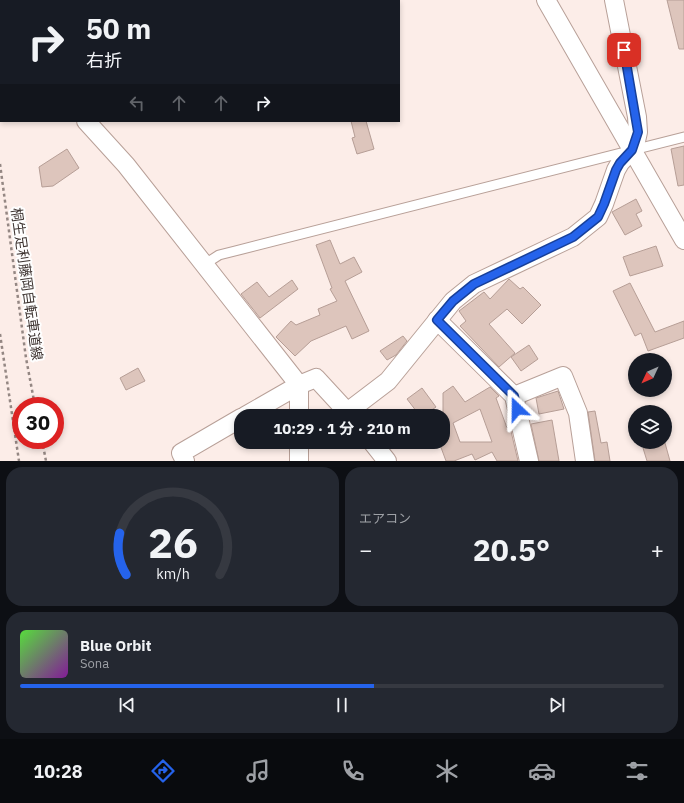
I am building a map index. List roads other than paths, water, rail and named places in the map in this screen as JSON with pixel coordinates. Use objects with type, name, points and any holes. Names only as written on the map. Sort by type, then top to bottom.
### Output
[{"type":"street","points":[[546,0],[684,240]]},
{"type":"street","points":[[354,409],[388,381],[453,301],[474,284],[573,237],[598,217],[616,170],[620,163],[632,150],[638,132],[637,117],[614,0]]},
{"type":"street","points":[[87,122],[126,165],[299,385],[299,409]]},
{"type":"street","points":[[437,320],[514,396],[528,461]]},
{"type":"street","points":[[514,396],[563,376],[578,413],[585,461]]},
{"type":"street","points":[[257,409],[299,385],[316,378],[342,409]]},
{"type":"street","points":[[185,461],[181,453],[234,422]]},
{"type":"street","points":[[378,449],[387,461]]},
{"type":"lane","points":[[205,264],[219,255],[684,137]]}]
